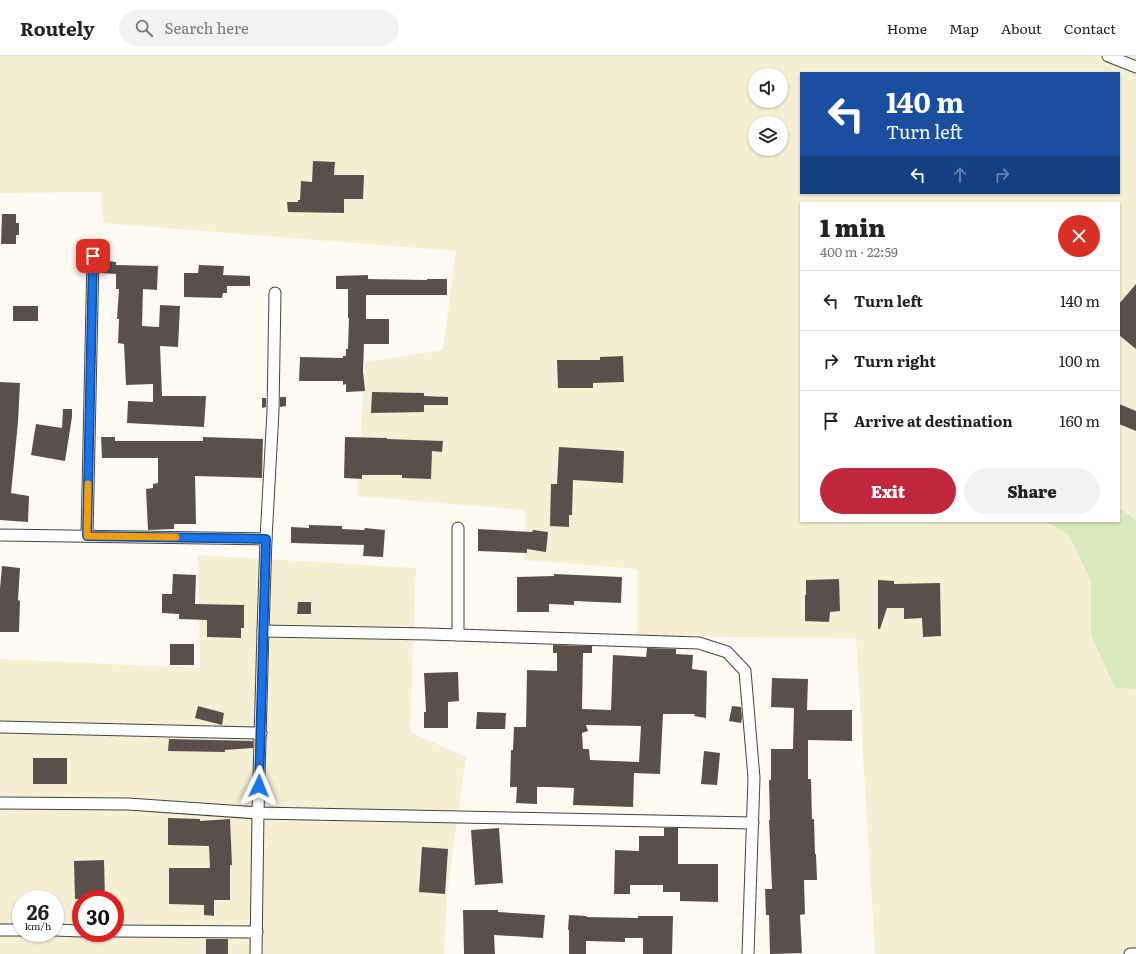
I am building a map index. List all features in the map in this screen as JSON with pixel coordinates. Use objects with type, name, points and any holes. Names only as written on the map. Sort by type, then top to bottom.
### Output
[{"type":"street","points":[[1108,56],[1136,67]]},
{"type":"street","points":[[87,536],[93,256]]},
{"type":"street","points":[[256,954],[263,631],[273,411],[275,293]]},
{"type":"street","points":[[458,528],[458,635]]},
{"type":"street","points":[[0,535],[266,539]]},
{"type":"street","points":[[263,631],[458,635],[699,643],[727,652],[745,671],[754,778],[748,954]]},
{"type":"street","points":[[0,727],[261,733]]},
{"type":"street","points":[[0,804],[128,804],[258,813],[753,823]]},
{"type":"street","points":[[0,930],[12,930]]},
{"type":"street","points":[[124,931],[257,932]]},
{"type":"street","points":[[1130,954],[1136,954]]},
{"type":"shaded area","points":[[0,56],[1136,56],[1136,520],[1120,509],[1120,202],[800,202],[800,522],[1047,522],[1069,535],[1091,581],[1091,635],[1115,688],[1136,689],[1136,954],[875,954],[856,638],[637,636],[637,569],[524,560],[525,510],[357,496],[365,362],[443,350],[456,251],[103,223],[101,192],[0,193]]},
{"type":"shaded area","points":[[198,555],[416,568],[410,732],[466,757],[447,894],[444,954],[0,954],[0,659],[200,668]]},
{"type":"green space","points":[[1120,509],[1136,520],[1136,689],[1115,688],[1091,635],[1091,581],[1069,535],[1047,522],[1120,522]]},
{"type":"building","points":[[313,161],[335,162],[334,175],[364,175],[363,199],[344,199],[344,213],[288,212],[287,202],[298,202],[298,200],[300,200],[301,181],[312,182]]},
{"type":"building","points":[[2,214],[16,214],[16,223],[19,223],[19,235],[16,235],[16,244],[1,244]]},
{"type":"building","points":[[107,261],[116,262],[116,265],[158,266],[157,290],[143,289],[142,326],[159,327],[160,305],[180,306],[178,347],[160,346],[162,396],[206,396],[204,427],[127,423],[128,401],[153,402],[153,384],[126,385],[124,344],[118,343],[119,319],[117,319],[119,289],[116,289],[116,274],[100,273],[100,265],[106,265]]},
{"type":"building","points":[[199,265],[224,266],[223,275],[250,276],[250,286],[227,286],[227,293],[223,293],[222,298],[184,297],[184,273],[198,273]]},
{"type":"building","points":[[368,275],[368,279],[447,279],[447,295],[366,295],[366,319],[389,319],[389,344],[364,344],[363,371],[365,391],[346,392],[346,384],[343,385],[343,381],[299,381],[300,357],[343,358],[343,356],[346,356],[346,349],[348,349],[349,318],[348,289],[336,289],[336,276]]},
{"type":"building","points":[[1136,284],[1136,349],[1120,336],[1120,303]]},
{"type":"building","points":[[13,306],[38,306],[38,321],[13,321]]},
{"type":"building","points":[[623,356],[624,382],[593,383],[593,388],[558,388],[557,360],[600,360],[600,357]]},
{"type":"building","points":[[0,382],[20,383],[11,493],[29,496],[28,522],[0,520]]},
{"type":"building","points":[[372,392],[424,393],[424,396],[448,397],[448,405],[424,405],[424,412],[371,413]]},
{"type":"building","points":[[280,397],[286,397],[286,406],[280,407]]},
{"type":"building","points":[[262,398],[266,398],[266,407],[262,408]]},
{"type":"building","points":[[1120,404],[1136,411],[1136,431],[1120,424]]},
{"type":"building","points":[[63,409],[72,409],[65,461],[31,455],[36,424],[62,428]]},
{"type":"building","points":[[101,437],[115,437],[115,441],[203,441],[203,437],[263,439],[262,478],[195,476],[196,524],[174,524],[174,529],[148,530],[146,489],[153,488],[153,484],[158,483],[158,458],[102,458]]},
{"type":"building","points":[[345,437],[443,441],[442,452],[432,451],[431,479],[402,478],[402,475],[362,475],[362,479],[344,478]]},
{"type":"building","points":[[559,447],[624,451],[623,483],[573,480],[572,515],[569,515],[569,527],[550,526],[551,484],[557,484]]},
{"type":"building","points":[[309,525],[342,526],[342,529],[364,530],[365,528],[385,530],[383,557],[363,556],[364,545],[291,543],[291,527],[309,528]]},
{"type":"building","points":[[478,529],[532,532],[533,530],[548,532],[546,552],[527,549],[527,553],[478,551]]},
{"type":"building","points":[[2,566],[20,568],[18,600],[20,601],[19,632],[0,632],[0,589]]},
{"type":"building","points":[[173,574],[196,575],[195,604],[244,605],[244,628],[241,628],[241,638],[207,637],[207,620],[179,619],[179,614],[162,613],[162,594],[172,594]]},
{"type":"building","points":[[554,574],[622,577],[621,603],[574,601],[574,605],[549,604],[549,612],[517,612],[517,577],[554,576]]},
{"type":"building","points":[[839,579],[840,611],[830,612],[829,622],[805,621],[806,580]]},
{"type":"building","points":[[878,580],[894,581],[894,584],[940,583],[941,636],[923,637],[922,618],[904,619],[904,608],[887,608],[880,629],[878,629]]},
{"type":"building","points":[[298,602],[311,602],[311,614],[297,614]]},
{"type":"building","points":[[170,644],[194,644],[194,665],[170,665]]},
{"type":"building","points":[[553,645],[592,646],[592,653],[583,653],[582,709],[611,710],[613,655],[646,657],[647,648],[676,649],[676,654],[693,655],[692,669],[707,671],[706,718],[694,716],[695,714],[663,714],[660,774],[634,773],[633,807],[573,805],[574,788],[547,787],[537,787],[537,804],[516,803],[517,787],[510,787],[511,750],[513,750],[514,727],[526,727],[527,670],[557,671],[557,653],[553,653]],"holes":[[[586,725],[641,726],[639,762],[590,760],[589,749],[583,749],[582,733],[588,731]]]},
{"type":"building","points":[[458,672],[459,701],[448,702],[448,728],[424,728],[424,712],[426,712],[424,673]]},
{"type":"building","points":[[772,678],[808,679],[807,710],[852,710],[852,741],[808,740],[808,779],[811,779],[812,819],[814,819],[817,880],[804,880],[805,914],[800,915],[802,953],[770,954],[769,915],[766,915],[765,889],[772,889],[769,820],[771,749],[793,749],[794,708],[771,707]]},
{"type":"building","points":[[198,706],[224,713],[222,725],[195,718]]},
{"type":"building","points":[[732,706],[741,707],[741,723],[729,721]]},
{"type":"building","points":[[477,712],[506,713],[505,729],[476,729]]},
{"type":"building","points":[[169,739],[253,741],[253,748],[225,750],[225,752],[168,751]]},
{"type":"building","points":[[704,751],[720,753],[717,785],[701,784]]},
{"type":"building","points":[[33,758],[67,758],[67,784],[33,784]]},
{"type":"building","points":[[168,818],[200,819],[200,821],[230,819],[232,865],[230,865],[230,900],[214,900],[214,916],[204,915],[204,905],[169,904],[169,868],[210,868],[209,846],[168,845]]},
{"type":"building","points":[[499,828],[503,883],[475,885],[471,830]]},
{"type":"building","points":[[664,828],[678,828],[678,864],[718,864],[718,902],[680,901],[680,892],[663,892],[663,885],[630,885],[630,894],[614,894],[615,850],[639,851],[639,836],[664,836]]},
{"type":"building","points":[[422,847],[448,849],[445,894],[419,892]]},
{"type":"building","points":[[104,860],[105,890],[75,890],[74,861]]},
{"type":"building","points":[[463,910],[498,910],[498,912],[545,915],[543,938],[494,935],[495,954],[464,954]]},
{"type":"building","points":[[569,915],[587,916],[586,917],[638,918],[638,916],[673,916],[672,954],[643,954],[643,938],[625,938],[625,942],[586,941],[586,954],[569,954]]},
{"type":"building","points":[[206,939],[228,939],[228,954],[206,954]]},
{"type":"slow traffic","points":[[88,484],[87,536],[176,537]]},
{"type":"route","points":[[93,256],[87,536],[266,539],[259,786]]}]
